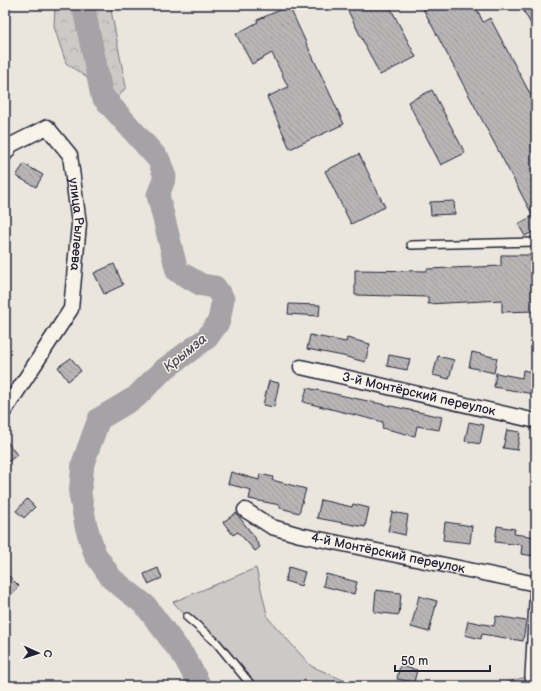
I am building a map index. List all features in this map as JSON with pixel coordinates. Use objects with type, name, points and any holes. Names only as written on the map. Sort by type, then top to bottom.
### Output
[{"type":"street","name":"улица Рылеева","points":[[5,154],[11,145],[47,127],[70,155],[79,224],[71,309],[5,410]]},
{"type":"street","name":"3-й Монтёрский переулок","points":[[301,367],[536,421]]},
{"type":"street","name":"4-й Монтёрский переулок","points":[[245,510],[272,527],[300,535],[535,584]]},
{"type":"lane","points":[[411,245],[536,242]]},
{"type":"lane","points":[[530,686],[535,584]]},
{"type":"lane","points":[[187,617],[216,642],[252,686]]},
{"type":"green space","points":[[55,5],[110,5],[126,87],[117,99],[66,63],[54,27]]},
{"type":"green space","points":[[256,568],[268,618],[311,666],[357,686],[252,686],[216,642],[187,617],[173,602]]},
{"type":"green space","points":[[529,676],[530,686],[495,686]]},
{"type":"building","points":[[345,5],[389,5],[416,57],[380,75]]},
{"type":"building","points":[[421,5],[475,5],[483,22],[490,18],[536,105],[536,230],[525,236],[518,224],[533,216]]},
{"type":"building","points":[[528,5],[536,5],[536,33],[522,8]]},
{"type":"building","points":[[289,6],[344,124],[290,149],[267,97],[288,87],[272,53],[252,64],[236,34],[258,22],[257,20]]},
{"type":"building","points":[[432,90],[465,153],[441,165],[408,102]]},
{"type":"building","points":[[359,154],[385,207],[351,224],[325,171]]},
{"type":"building","points":[[24,164],[43,175],[36,187],[16,176]]},
{"type":"building","points":[[454,201],[455,214],[431,215],[430,202]]},
{"type":"building","points":[[501,255],[534,255],[535,311],[502,312],[502,300],[428,304],[428,297],[355,295],[355,270],[427,271],[427,269],[501,266]]},
{"type":"building","points":[[114,264],[123,285],[104,294],[94,273]]},
{"type":"building","points":[[289,304],[320,305],[319,316],[288,314]]},
{"type":"building","points":[[310,335],[346,342],[347,338],[370,344],[365,362],[307,349]]},
{"type":"building","points":[[472,352],[497,358],[494,373],[469,367]]},
{"type":"building","points":[[389,355],[410,359],[407,370],[387,366]]},
{"type":"building","points":[[438,356],[454,360],[449,379],[433,375]]},
{"type":"building","points":[[71,358],[81,371],[68,381],[58,367]]},
{"type":"building","points":[[523,370],[536,373],[533,394],[494,387],[496,373],[522,378]]},
{"type":"building","points":[[269,381],[279,383],[274,407],[263,405]]},
{"type":"building","points":[[307,388],[442,417],[439,430],[417,426],[415,436],[382,428],[383,422],[303,402]]},
{"type":"building","points":[[469,422],[484,425],[480,444],[465,441]]},
{"type":"building","points":[[507,430],[520,432],[517,450],[503,448]]},
{"type":"building","points":[[5,439],[17,455],[5,464]]},
{"type":"building","points":[[231,472],[259,480],[260,474],[273,477],[272,480],[306,489],[299,513],[280,508],[280,505],[249,499],[251,490],[228,484]]},
{"type":"building","points":[[27,499],[35,507],[24,518],[16,511]]},
{"type":"building","points":[[321,500],[352,507],[353,504],[369,508],[365,527],[317,518]]},
{"type":"building","points":[[392,512],[408,515],[405,535],[388,531]]},
{"type":"building","points":[[236,513],[256,539],[260,547],[255,551],[238,532],[233,535],[223,522]]},
{"type":"building","points":[[445,522],[472,526],[470,543],[443,540]]},
{"type":"building","points":[[497,526],[515,529],[514,534],[536,537],[534,556],[521,554],[522,545],[495,542]]},
{"type":"building","points":[[289,567],[305,572],[301,586],[285,581]]},
{"type":"building","points":[[158,568],[162,578],[148,584],[144,574]]},
{"type":"building","points":[[5,572],[19,586],[5,601]]},
{"type":"building","points":[[326,574],[357,582],[354,594],[323,586]]},
{"type":"building","points":[[376,590],[401,593],[399,615],[374,612]]},
{"type":"building","points":[[419,596],[437,601],[429,632],[411,627]]},
{"type":"building","points":[[496,616],[526,621],[523,641],[482,634],[481,639],[465,635],[468,621],[494,626]]},
{"type":"building","points":[[400,666],[417,670],[414,682],[397,679]]},
{"type":"waterway","name":"Крымза","points":[[83,5],[102,96],[159,160],[165,177],[158,195],[177,271],[202,285],[215,287],[223,299],[219,321],[207,338],[162,371],[136,397],[99,419],[83,463],[80,494],[86,526],[95,554],[112,579],[145,605],[185,658],[200,686]]}]
